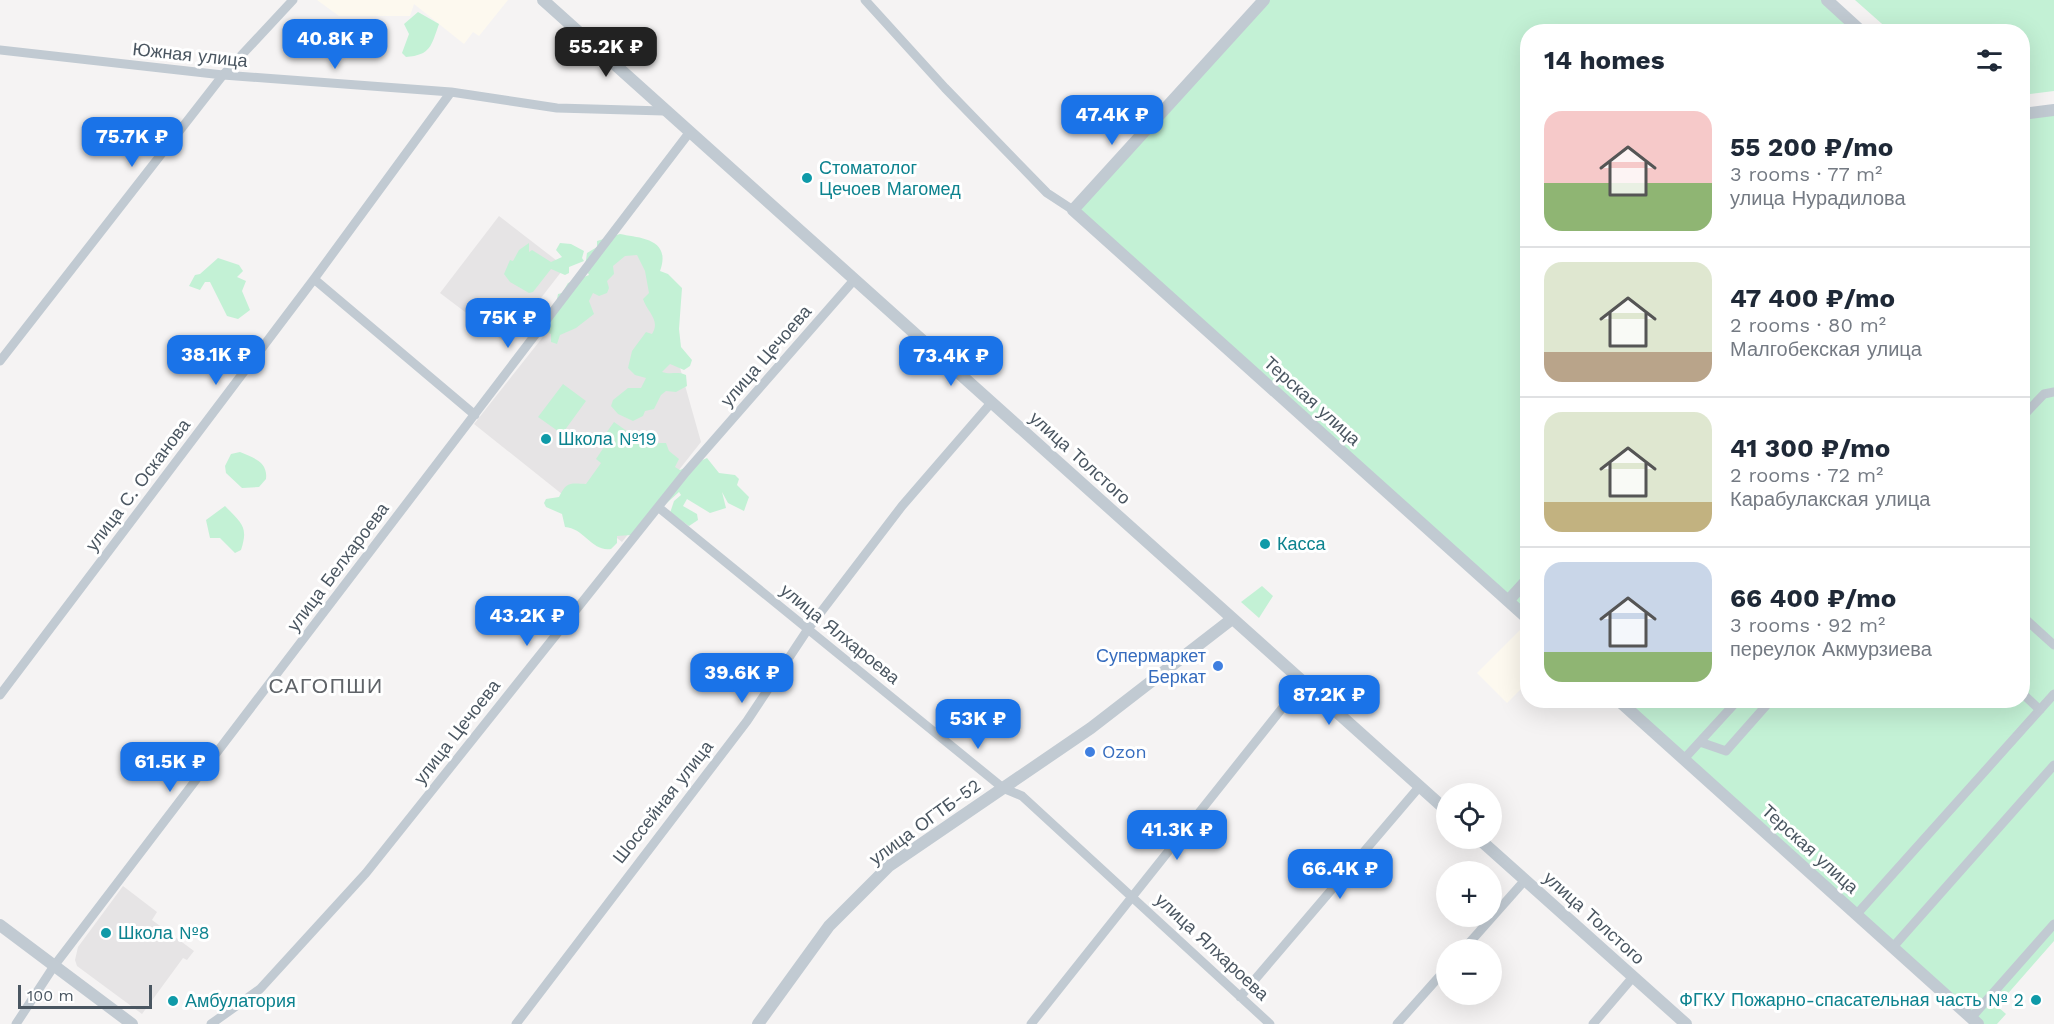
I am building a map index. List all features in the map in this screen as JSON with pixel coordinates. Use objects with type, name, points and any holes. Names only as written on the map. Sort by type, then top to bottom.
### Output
[{"type":"street","points":[[0,361],[223,75],[293,0]]},
{"type":"street","points":[[543,0],[689,133]]},
{"type":"street","points":[[543,0],[689,133]]},
{"type":"street","points":[[865,0],[945,88],[1047,194],[1073,210],[1264,0]]},
{"type":"street","points":[[1827,0],[1853,24]]},
{"type":"street","name":"Южная улица","points":[[0,50],[223,75],[451,92],[557,108],[664,111]]},
{"type":"street","name":"улица С. Осканова","points":[[0,695],[314,279],[451,92]]},
{"type":"street","points":[[2030,113],[2054,110]]},
{"type":"street","name":"улица Толстого","points":[[689,133],[1436,801]]},
{"type":"street","name":"улица Белхароева","points":[[16,1024],[54,966],[689,133]]},
{"type":"street","name":"Терская улица","points":[[1073,210],[1520,612]]},
{"type":"street","points":[[314,279],[475,415]]},
{"type":"street","name":"улица Цечоева","points":[[211,1024],[268,980],[366,873],[658,507],[854,280]]},
{"type":"street","points":[[2030,409],[2044,394],[2054,392]]},
{"type":"street","name":"Шоссейная улица","points":[[516,1024],[747,720],[808,629],[902,506],[991,403]]},
{"type":"street","name":"улица Ялхароева","points":[[658,507],[1003,788],[1022,796],[1270,1024]]},
{"type":"street","points":[[1508,601],[1520,588]]},
{"type":"street","name":"улица ОГТБ-52","points":[[758,1024],[829,926],[890,866],[1091,728],[1232,619]]},
{"type":"street","points":[[2030,623],[2054,645]]},
{"type":"street","points":[[1031,1024],[1303,682]]},
{"type":"street","points":[[1856,915],[2054,694]]},
{"type":"street","points":[[2030,701],[2040,710]]},
{"type":"street","name":"Терская улица","points":[[1627,708],[1974,1021]]},
{"type":"street","points":[[1684,759],[1731,708]]},
{"type":"street","points":[[1700,742],[1726,751],[1765,708]]},
{"type":"street","points":[[1893,947],[2054,765]]},
{"type":"street","points":[[1240,997],[1420,786]]},
{"type":"street","name":"улица Толстого","points":[[1490,849],[1686,1024]]},
{"type":"street","points":[[1473,939],[1525,880]]},
{"type":"street","points":[[1974,1021],[2054,924]]},
{"type":"street","points":[[0,925],[132,1024]]},
{"type":"street","points":[[1593,1024],[1633,977]]},
{"type":"street","points":[[1397,1024],[1436,980]]},
{"type":"shaded area","points":[[317,0],[508,0],[479,36],[473,32],[464,44],[414,4],[410,16],[339,16]]},
{"type":"shaded area","points":[[499,216],[565,267],[506,343],[440,293]]},
{"type":"shaded area","points":[[622,237],[649,258],[701,442],[622,542],[474,424]]},
{"type":"shaded area","points":[[1520,630],[1520,690],[1507,703],[1477,673]]},
{"type":"shaded area","points":[[123,886],[157,912],[152,920],[194,951],[187,960],[183,958],[142,1014],[77,966],[75,960],[78,947]]},
{"type":"green space","points":[[1264,0],[1827,0],[1854,24],[1520,24],[1520,612],[1073,210]]},
{"type":"green space","points":[[1855,0],[2054,0],[2054,91],[2030,94],[2030,24],[1882,24]]},
{"type":"green space","points":[[418,12],[439,24],[429,48],[421,54],[406,57],[402,53],[409,34],[404,24]]},
{"type":"green space","points":[[2054,110],[2054,941],[1997,1006],[2006,1014],[1997,1024],[1978,1024],[1626,708],[2030,708],[2030,113]]},
{"type":"green space","points":[[620,234],[644,239],[658,246],[663,260],[660,271],[668,274],[682,288],[679,329],[681,347],[692,360],[690,366],[684,370],[670,364],[662,372],[686,375],[687,386],[676,392],[666,391],[661,395],[654,409],[645,411],[643,416],[633,421],[618,414],[611,406],[613,400],[628,388],[641,388],[646,378],[635,375],[628,368],[632,351],[646,332],[652,334],[655,324],[643,299],[649,293],[645,271],[637,255],[625,256],[613,266],[614,274],[607,281],[609,288],[607,293],[599,296],[593,293],[589,301],[594,314],[576,328],[560,335],[557,344],[551,342],[551,334],[547,332],[551,323],[548,316],[560,300],[557,299],[558,294],[562,293],[568,283],[589,275],[585,267],[587,253],[597,247],[597,241]]},
{"type":"green space","points":[[529,243],[529,252],[532,250],[551,262],[562,257],[556,250],[560,243],[571,244],[584,251],[582,258],[584,261],[569,267],[569,273],[565,275],[551,269],[533,292],[529,293],[510,282],[504,274],[510,260],[513,261],[519,250]]},
{"type":"green space","points":[[218,258],[239,265],[243,271],[237,277],[246,281],[242,291],[250,310],[238,319],[227,316],[210,282],[205,282],[200,290],[189,286],[195,275],[200,274]]},
{"type":"green space","points":[[563,384],[586,401],[562,434],[538,417]]},
{"type":"green space","points":[[614,422],[631,434],[628,438],[639,443],[666,443],[669,451],[679,459],[675,467],[680,470],[707,458],[719,473],[735,475],[739,479],[737,485],[749,497],[744,511],[728,503],[722,492],[726,508],[710,513],[687,499],[683,506],[697,514],[698,520],[689,526],[670,513],[674,501],[681,495],[679,492],[631,535],[617,536],[617,543],[611,549],[598,547],[578,531],[565,527],[562,514],[546,507],[544,503],[546,499],[559,497],[569,484],[586,484],[601,463],[596,459],[604,447],[599,443]]},
{"type":"green space","points":[[240,452],[259,461],[265,468],[266,479],[259,487],[242,488],[226,473],[225,466],[231,454]]},
{"type":"green space","points":[[225,506],[244,530],[241,550],[235,553],[220,538],[210,538],[206,520]]},
{"type":"green space","points":[[1262,586],[1273,596],[1259,618],[1241,602]]},
{"type":"place","name":"Стоматолог Цечоев Магомед","points":[[807,178]]},
{"type":"place","name":"Школа №19","points":[[546,439]]},
{"type":"place","name":"Касса","points":[[1265,544]]},
{"type":"place","name":"Супермаркет Беркат","points":[[1218,666]]},
{"type":"place","name":"Ozon","points":[[1090,752]]},
{"type":"place","name":"Школа №8","points":[[106,933]]},
{"type":"place","name":"ФГКУ Пожарно-спасательная часть № 2","points":[[2036,1000]]},
{"type":"place","name":"Амбулатория","points":[[173,1001]]},
{"type":"district","name":"САГОПШИ","points":[[326,686]]}]
